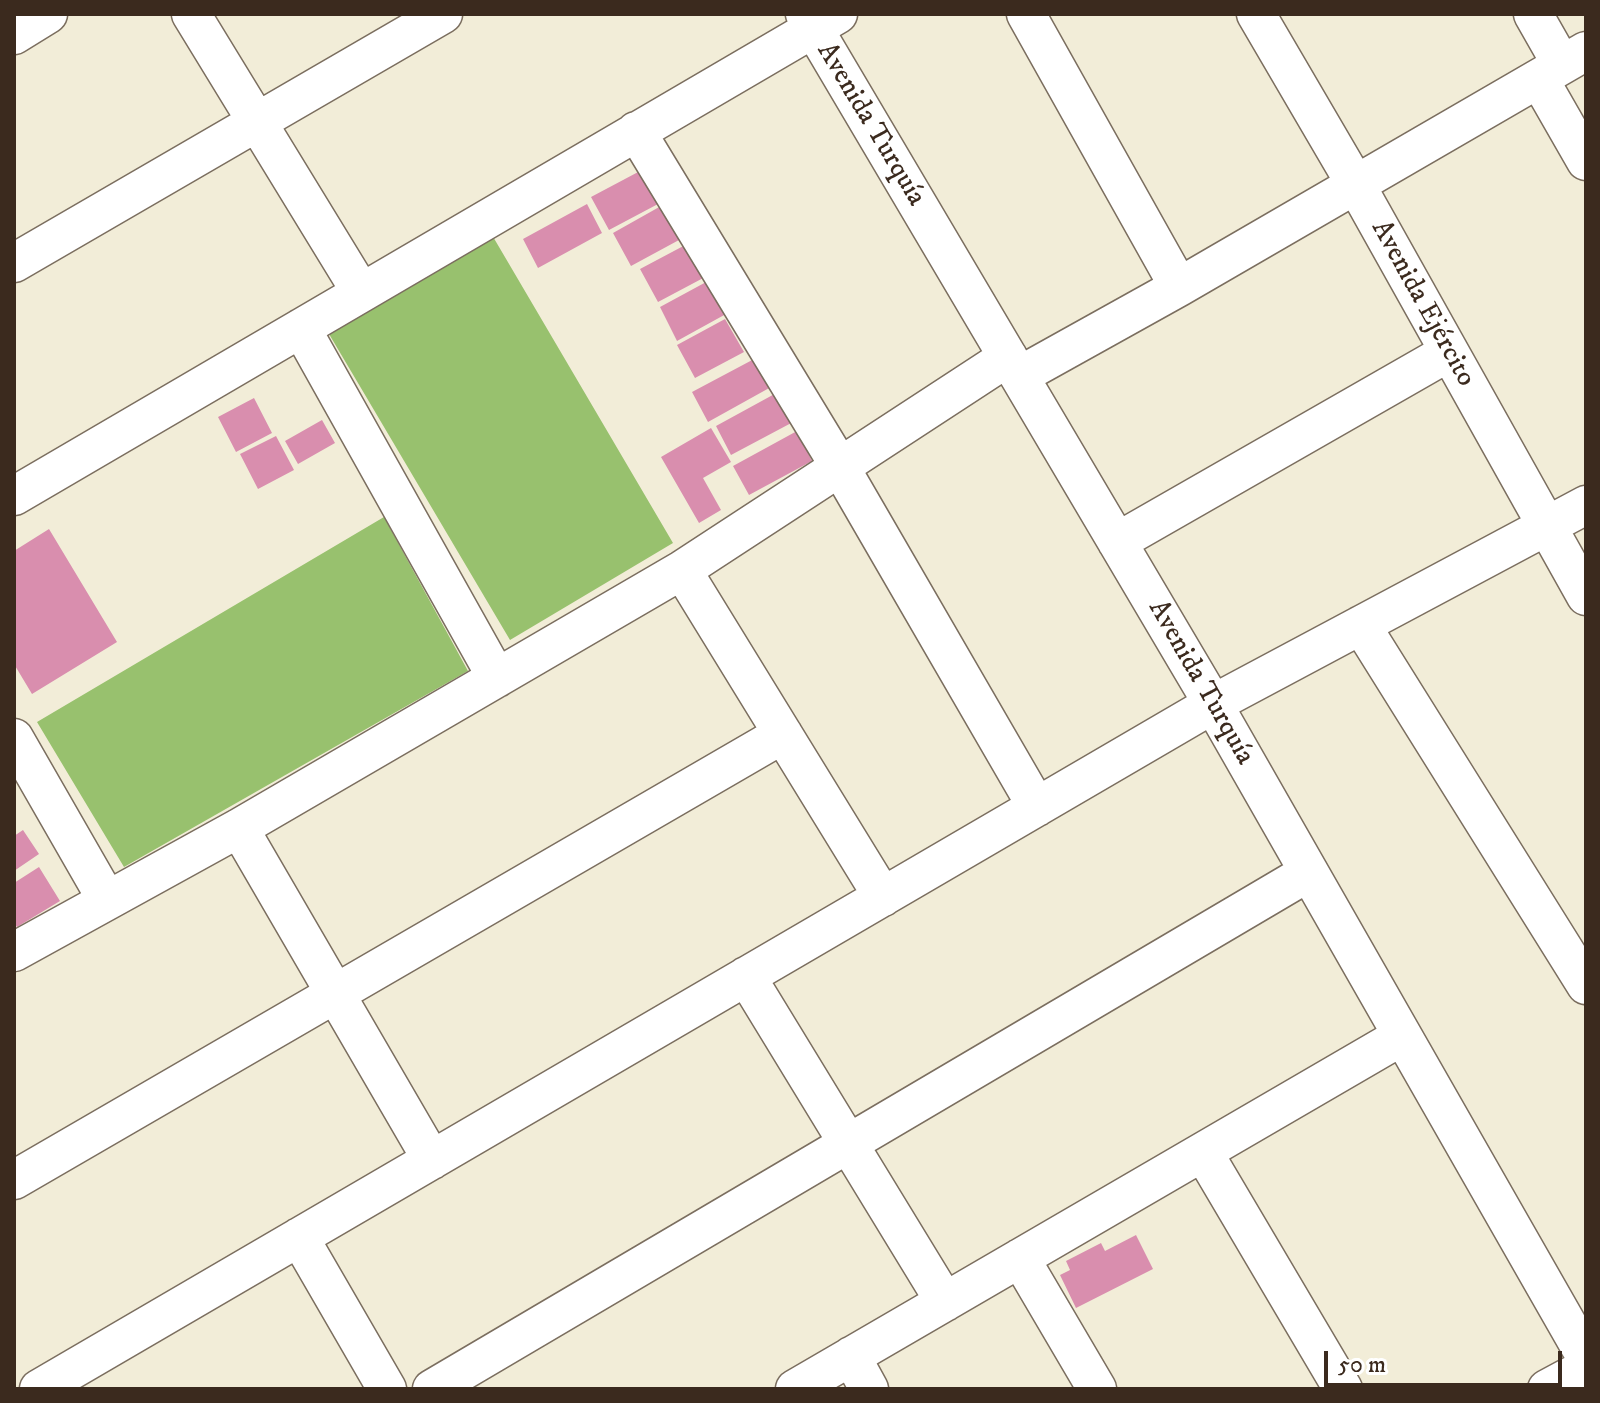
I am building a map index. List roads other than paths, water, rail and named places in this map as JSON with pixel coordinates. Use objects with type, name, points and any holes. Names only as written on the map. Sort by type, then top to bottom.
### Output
[{"type":"street","points":[[14,35],[48,14]]},
{"type":"street","points":[[191,14],[361,292]]},
{"type":"street","points":[[14,263],[443,14]]},
{"type":"street","points":[[1026,14],[1179,287]]},
{"type":"street","name":"Avenida Ejército","points":[[1256,14],[1356,185],[1586,596]]},
{"type":"street","points":[[1533,14],[1563,65],[1586,161]]},
{"type":"street","points":[[14,496],[636,131],[819,19]]},
{"type":"street","name":"Avenida Turquía","points":[[819,19],[1013,366],[1213,704],[1586,1357]]},
{"type":"street","points":[[14,952],[239,828],[682,570],[840,467],[1013,366],[1179,287],[1563,65]]},
{"type":"street","points":[[636,131],[840,467],[1037,807]]},
{"type":"street","points":[[301,328],[497,678]]},
{"type":"street","points":[[1117,542],[1449,352]]},
{"type":"street","points":[[39,1389],[1213,704],[1586,505]]},
{"type":"street","points":[[682,570],[883,897]]},
{"type":"street","points":[[1361,625],[1586,985]]},
{"type":"street","points":[[14,1180],[783,734]]},
{"type":"street","points":[[14,738],[107,900]]},
{"type":"street","points":[[239,828],[432,1160]]},
{"type":"street","points":[[432,1389],[1309,872]]},
{"type":"street","points":[[746,976],[945,1302]]},
{"type":"street","points":[[795,1389],[1402,1036]]},
{"type":"street","points":[[1203,1152],[1343,1389]]},
{"type":"street","points":[[299,1237],[387,1389]]},
{"type":"street","points":[[1020,1258],[1097,1389]]},
{"type":"street","points":[[851,1356],[869,1389]]},
{"type":"street","points":[[1547,1389],[1586,1368]]}]
